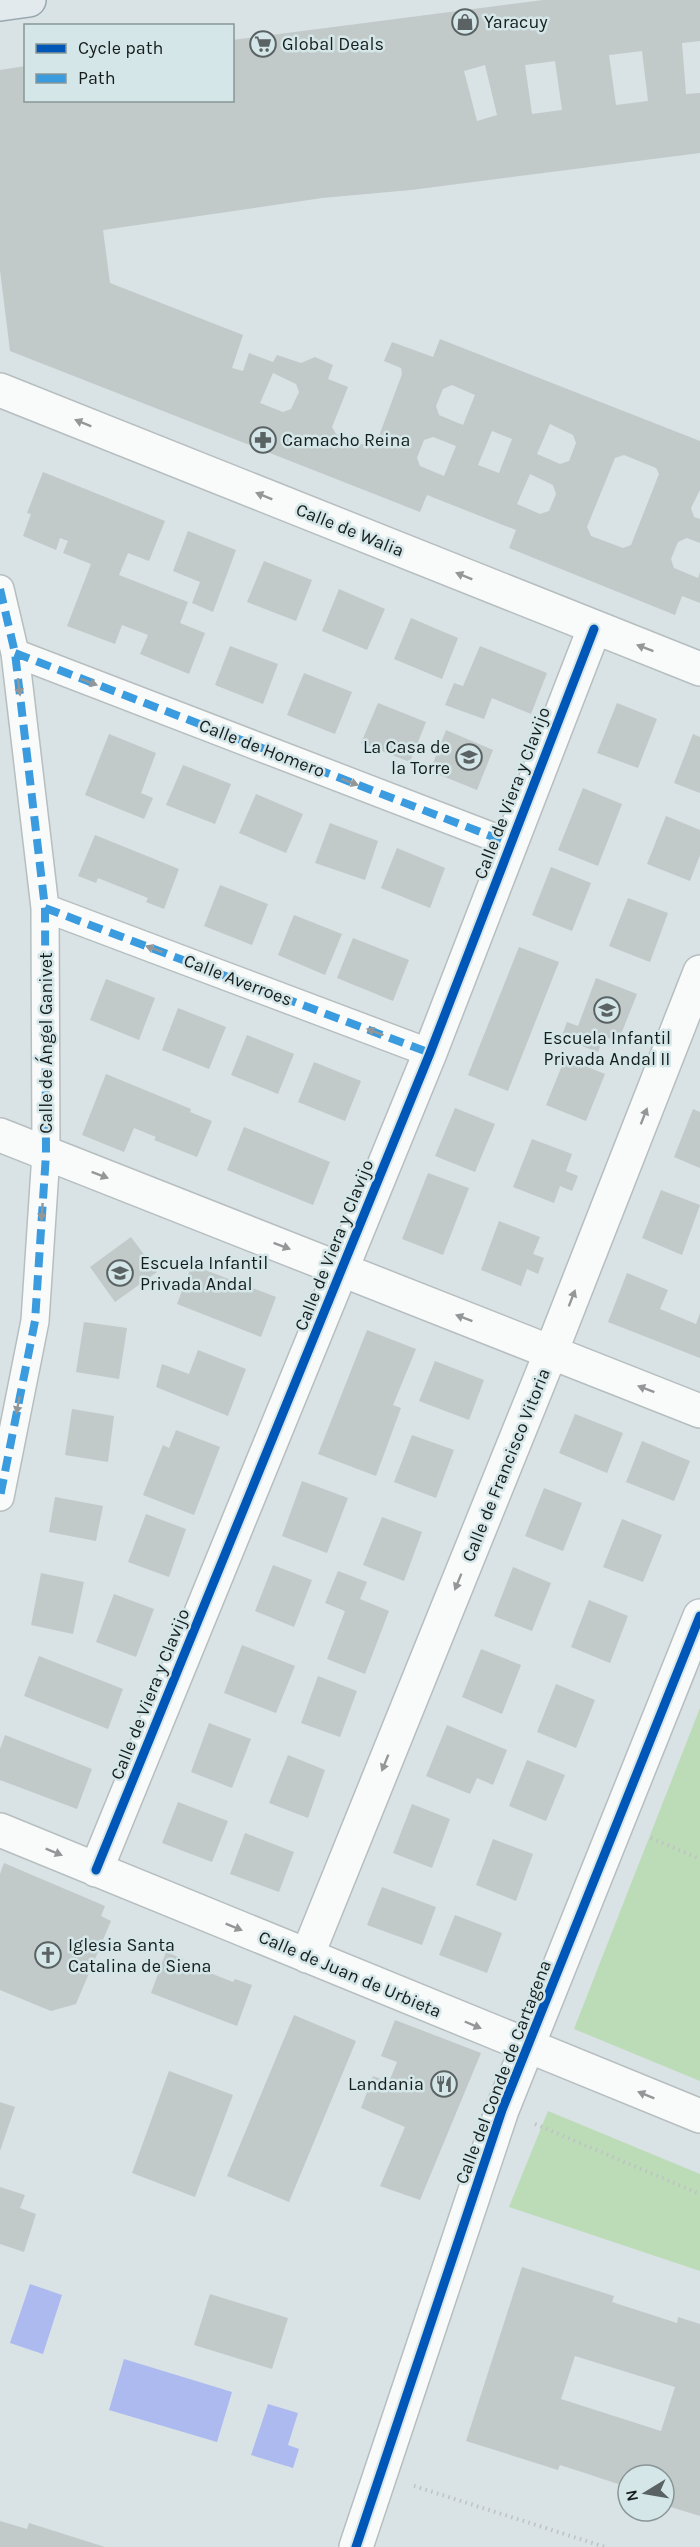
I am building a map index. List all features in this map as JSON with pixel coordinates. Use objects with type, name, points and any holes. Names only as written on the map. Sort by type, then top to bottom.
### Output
[{"type":"main road","points":[[0,4],[29,0]]},
{"type":"street","name":"Calle de Walia","points":[[0,390],[700,669]]},
{"type":"street","name":"Calle de Ángel Ganivet","points":[[0,589],[15,654],[45,908],[46,1154],[35,1321],[0,1497]]},
{"type":"street","name":"Calle de Viera y Clavijo","points":[[96,1870],[430,1053],[509,843],[594,628]]},
{"type":"street","name":"Calle de Homero","points":[[15,654],[509,843]]},
{"type":"street","name":"Calle Averroes","points":[[45,908],[430,1053]]},
{"type":"street","name":"Calle de Francisco Vitoria","points":[[307,1956],[551,1352],[700,972]]},
{"type":"street","points":[[0,1135],[700,1411]]},
{"type":"street","name":"Calle del Conde de Cartagena","points":[[356,2547],[502,2110],[700,1616]]},
{"type":"street","name":"Calle de Juan de Urbieta","points":[[0,1830],[527,2048],[700,2116]]},
{"type":"path","points":[[617,1823],[700,1859]]},
{"type":"path","points":[[502,2110],[700,2194]]},
{"type":"path","points":[[380,2475],[605,2547]]},
{"type":"green space","points":[[700,1708],[700,2081],[574,2029]]},
{"type":"green space","points":[[548,2111],[700,2174],[700,2271],[509,2207]]},
{"type":"water","points":[[30,2284],[62,2295],[43,2354],[10,2343]]},
{"type":"water","points":[[124,2359],[232,2392],[217,2442],[109,2410]]},
{"type":"water","points":[[268,2404],[298,2413],[288,2445],[299,2449],[293,2468],[251,2455]]},
{"type":"building","points":[[543,0],[700,0],[700,41],[682,43],[686,94],[700,93],[700,153],[411,190],[322,198],[103,230],[110,283],[243,335],[232,368],[243,371],[249,353],[273,362],[277,355],[301,363],[315,357],[333,365],[328,379],[348,387],[332,427],[336,434],[367,446],[376,444],[402,374],[401,368],[384,361],[392,342],[433,357],[440,339],[700,441],[700,490],[691,508],[694,517],[700,519],[700,543],[687,538],[678,542],[671,559],[674,568],[698,578],[700,572],[700,603],[682,596],[675,615],[509,548],[516,530],[427,495],[420,512],[10,351],[0,270],[0,70],[24,66],[24,102],[234,102],[234,40]],"holes":[[[642,51],[648,101],[616,105],[609,55]],[[555,61],[562,110],[532,114],[525,65]],[[485,65],[497,115],[477,121],[464,71]],[[273,373],[296,384],[299,392],[291,409],[283,412],[260,403]],[[452,385],[475,395],[463,425],[439,415],[436,406],[443,389]],[[550,424],[573,435],[576,443],[569,461],[560,464],[537,454]],[[492,431],[512,439],[499,473],[478,465]],[[433,437],[456,446],[444,476],[420,466],[417,458],[424,440]],[[624,455],[656,468],[659,474],[631,545],[623,548],[591,536],[587,527],[615,458]],[[530,474],[553,485],[556,494],[549,511],[540,514],[517,504]]]},
{"type":"building","points":[[43,472],[165,521],[149,561],[128,553],[119,575],[188,602],[180,623],[205,633],[189,674],[140,654],[148,635],[122,625],[115,644],[67,626],[91,564],[63,553],[68,541],[60,538],[56,550],[23,536],[31,514],[27,513]]},
{"type":"building","points":[[188,531],[236,550],[213,612],[192,603],[200,582],[173,571]]},
{"type":"building","points":[[264,561],[312,580],[296,621],[247,602]]},
{"type":"building","points":[[339,589],[385,609],[367,650],[322,631]]},
{"type":"building","points":[[411,618],[458,638],[442,679],[394,659]]},
{"type":"building","points":[[230,646],[278,664],[263,704],[215,685]]},
{"type":"building","points":[[480,646],[547,673],[531,714],[492,698],[484,719],[445,705],[454,683],[463,686]]},
{"type":"building","points":[[304,673],[352,692],[335,734],[287,715]]},
{"type":"building","points":[[378,703],[426,722],[410,762],[361,743]]},
{"type":"building","points":[[617,703],[657,719],[638,768],[597,753]]},
{"type":"building","points":[[446,730],[493,750],[477,790],[430,771]]},
{"type":"building","points":[[109,734],[156,753],[141,793],[153,798],[144,819],[85,795]]},
{"type":"building","points":[[693,734],[700,737],[700,793],[674,783]]},
{"type":"building","points":[[183,765],[231,784],[215,824],[166,805]]},
{"type":"building","points":[[583,788],[622,804],[598,866],[558,850]]},
{"type":"building","points":[[256,794],[303,814],[286,853],[239,833]]},
{"type":"building","points":[[666,816],[700,830],[700,855],[690,881],[647,864]]},
{"type":"building","points":[[330,823],[378,841],[365,880],[315,863]]},
{"type":"building","points":[[95,835],[179,869],[164,909],[146,902],[148,898],[98,878],[96,883],[78,876]]},
{"type":"building","points":[[397,848],[445,868],[430,908],[381,888]]},
{"type":"building","points":[[551,867],[591,883],[572,931],[532,915]]},
{"type":"building","points":[[220,885],[268,904],[252,945],[204,926]]},
{"type":"building","points":[[628,898],[668,913],[650,962],[609,946]]},
{"type":"building","points":[[294,915],[342,934],[325,975],[278,955]]},
{"type":"building","points":[[353,938],[409,960],[393,1001],[337,978]]},
{"type":"building","points":[[519,947],[559,962],[508,1091],[468,1075]]},
{"type":"building","points":[[596,978],[637,994],[618,1042],[604,1036],[598,1052],[561,1038],[567,1022],[578,1026]]},
{"type":"building","points":[[106,979],[155,998],[139,1040],[90,1020]]},
{"type":"building","points":[[178,1008],[226,1027],[209,1069],[162,1050]]},
{"type":"building","points":[[247,1035],[294,1054],[278,1094],[231,1075]]},
{"type":"building","points":[[565,1058],[605,1074],[586,1121],[546,1105]]},
{"type":"building","points":[[314,1062],[361,1081],[345,1121],[298,1102]]},
{"type":"building","points":[[106,1074],[191,1109],[190,1112],[212,1121],[197,1157],[154,1140],[156,1137],[134,1128],[124,1152],[82,1135]]},
{"type":"building","points":[[455,1108],[495,1124],[475,1172],[435,1156]]},
{"type":"building","points":[[693,1109],[700,1112],[700,1168],[674,1157]]},
{"type":"building","points":[[244,1127],[330,1162],[313,1205],[227,1170]]},
{"type":"building","points":[[532,1139],[572,1154],[566,1171],[578,1176],[572,1191],[560,1186],[554,1203],[513,1187]]},
{"type":"building","points":[[428,1173],[469,1188],[443,1255],[402,1239]]},
{"type":"building","points":[[661,1190],[700,1205],[682,1255],[642,1238]]},
{"type":"building","points":[[499,1221],[540,1237],[533,1254],[544,1258],[538,1274],[527,1269],[521,1286],[481,1270]]},
{"type":"building","points":[[131,1237],[157,1272],[115,1302],[90,1267]]},
{"type":"building","points":[[192,1265],[276,1297],[261,1337],[177,1304]]},
{"type":"building","points":[[627,1273],[668,1290],[660,1309],[696,1324],[700,1313],[700,1358],[608,1322]]},
{"type":"building","points":[[84,1322],[127,1328],[119,1379],[76,1372]]},
{"type":"building","points":[[367,1330],[416,1349],[393,1405],[401,1408],[376,1476],[318,1454]]},
{"type":"building","points":[[198,1350],[246,1369],[228,1416],[156,1387],[162,1364],[189,1374]]},
{"type":"building","points":[[435,1361],[484,1380],[469,1420],[419,1401]]},
{"type":"building","points":[[72,1409],[114,1416],[108,1462],[65,1455]]},
{"type":"building","points":[[575,1414],[623,1433],[607,1473],[559,1453]]},
{"type":"building","points":[[176,1430],[220,1447],[194,1515],[143,1495],[163,1445],[169,1448]]},
{"type":"building","points":[[412,1435],[454,1450],[436,1498],[394,1482]]},
{"type":"building","points":[[642,1441],[690,1461],[674,1501],[626,1482]]},
{"type":"building","points":[[302,1481],[348,1498],[327,1553],[282,1536]]},
{"type":"building","points":[[544,1488],[582,1503],[563,1551],[525,1536]]},
{"type":"building","points":[[55,1497],[103,1506],[96,1541],[49,1532]]},
{"type":"building","points":[[146,1514],[186,1529],[169,1577],[128,1562]]},
{"type":"building","points":[[382,1517],[422,1532],[404,1581],[363,1565]]},
{"type":"building","points":[[622,1519],[662,1535],[643,1582],[603,1567]]},
{"type":"building","points":[[273,1565],[312,1580],[294,1627],[255,1611]]},
{"type":"building","points":[[513,1567],[551,1583],[532,1631],[494,1616]]},
{"type":"building","points":[[338,1571],[367,1582],[360,1599],[389,1611],[365,1674],[327,1659],[345,1611],[325,1603]]},
{"type":"building","points":[[41,1573],[84,1582],[73,1634],[31,1625]]},
{"type":"building","points":[[114,1594],[154,1609],[136,1657],[96,1642]]},
{"type":"building","points":[[589,1600],[628,1616],[610,1663],[571,1647]]},
{"type":"building","points":[[242,1645],[295,1666],[276,1713],[224,1693]]},
{"type":"building","points":[[481,1649],[521,1665],[502,1714],[462,1697]]},
{"type":"building","points":[[39,1656],[123,1689],[108,1729],[24,1696]]},
{"type":"building","points":[[318,1676],[357,1691],[340,1737],[301,1723]]},
{"type":"building","points":[[556,1684],[595,1700],[576,1748],[537,1732]]},
{"type":"building","points":[[209,1723],[251,1739],[232,1788],[191,1772]]},
{"type":"building","points":[[447,1725],[507,1750],[493,1785],[477,1778],[470,1794],[426,1776]]},
{"type":"building","points":[[5,1735],[92,1769],[77,1809],[0,1780],[0,1749]]},
{"type":"building","points":[[288,1755],[325,1770],[308,1818],[269,1803]]},
{"type":"building","points":[[527,1760],[565,1775],[546,1821],[509,1806]]},
{"type":"building","points":[[178,1802],[228,1821],[212,1862],[162,1843]]},
{"type":"building","points":[[412,1804],[450,1819],[432,1868],[393,1853]]},
{"type":"building","points":[[245,1833],[294,1852],[279,1892],[230,1874]]},
{"type":"building","points":[[493,1839],[533,1854],[516,1901],[476,1885]]},
{"type":"building","name":"Iglesia Santa Catalina de Siena","points":[[4,1863],[105,1906],[101,1916],[111,1921],[76,2004],[51,2011],[0,1990],[0,1874]]},
{"type":"building","points":[[382,1887],[436,1907],[422,1945],[367,1925]]},
{"type":"building","points":[[455,1915],[502,1933],[487,1973],[439,1955]]},
{"type":"building","points":[[166,1952],[183,1959],[182,1962],[233,1982],[235,1979],[252,1985],[237,2026],[151,1993]]},
{"type":"building","points":[[294,2015],[356,2041],[289,2202],[227,2176]]},
{"type":"building","points":[[395,2020],[481,2053],[420,2200],[380,2186],[405,2127],[361,2108],[373,2076],[389,2082],[397,2062],[381,2056]]},
{"type":"building","points":[[169,2071],[233,2095],[195,2197],[132,2173]]},
{"type":"building","points":[[0,2102],[15,2107],[0,2151]]},
{"type":"building","points":[[0,2187],[25,2195],[20,2208],[36,2214],[24,2252],[0,2244]]},
{"type":"building","points":[[522,2267],[614,2296],[612,2302],[677,2323],[678,2317],[700,2324],[700,2516],[676,2509],[676,2463],[616,2463],[616,2483],[560,2465],[558,2470],[466,2441]],"holes":[[[575,2356],[675,2387],[661,2431],[561,2399]]]},
{"type":"building","points":[[210,2294],[288,2318],[272,2369],[194,2345]]},
{"type":"building","points":[[0,2521],[27,2529],[29,2523],[105,2547],[0,2547]]},
{"type":"marked path","points":[[0,589],[15,653],[45,908],[46,1154],[35,1321],[0,1497]]},
{"type":"marked path","points":[[15,653],[509,843]]},
{"type":"marked path","points":[[45,908],[430,1053]]},
{"type":"cycle path","points":[[96,1870],[430,1053],[594,629]]},
{"type":"cycle path","points":[[356,2547],[502,2110],[700,1616]]},
{"type":"place","name":"Yaracuy","points":[[465,22]]},
{"type":"place","name":"Global Deals","points":[[263,44]]},
{"type":"place","name":"Camacho Reina","points":[[263,440]]},
{"type":"place","name":"La Casa de la Torre","points":[[469,757]]},
{"type":"place","name":"Escuela Infantil Privada Andal II","points":[[607,1010]]},
{"type":"place","name":"Escuela Infantil Privada Andal","points":[[120,1273]]},
{"type":"place","name":"Iglesia Santa Catalina de Siena","points":[[48,1955]]},
{"type":"place","name":"Landania","points":[[444,2084]]}]
